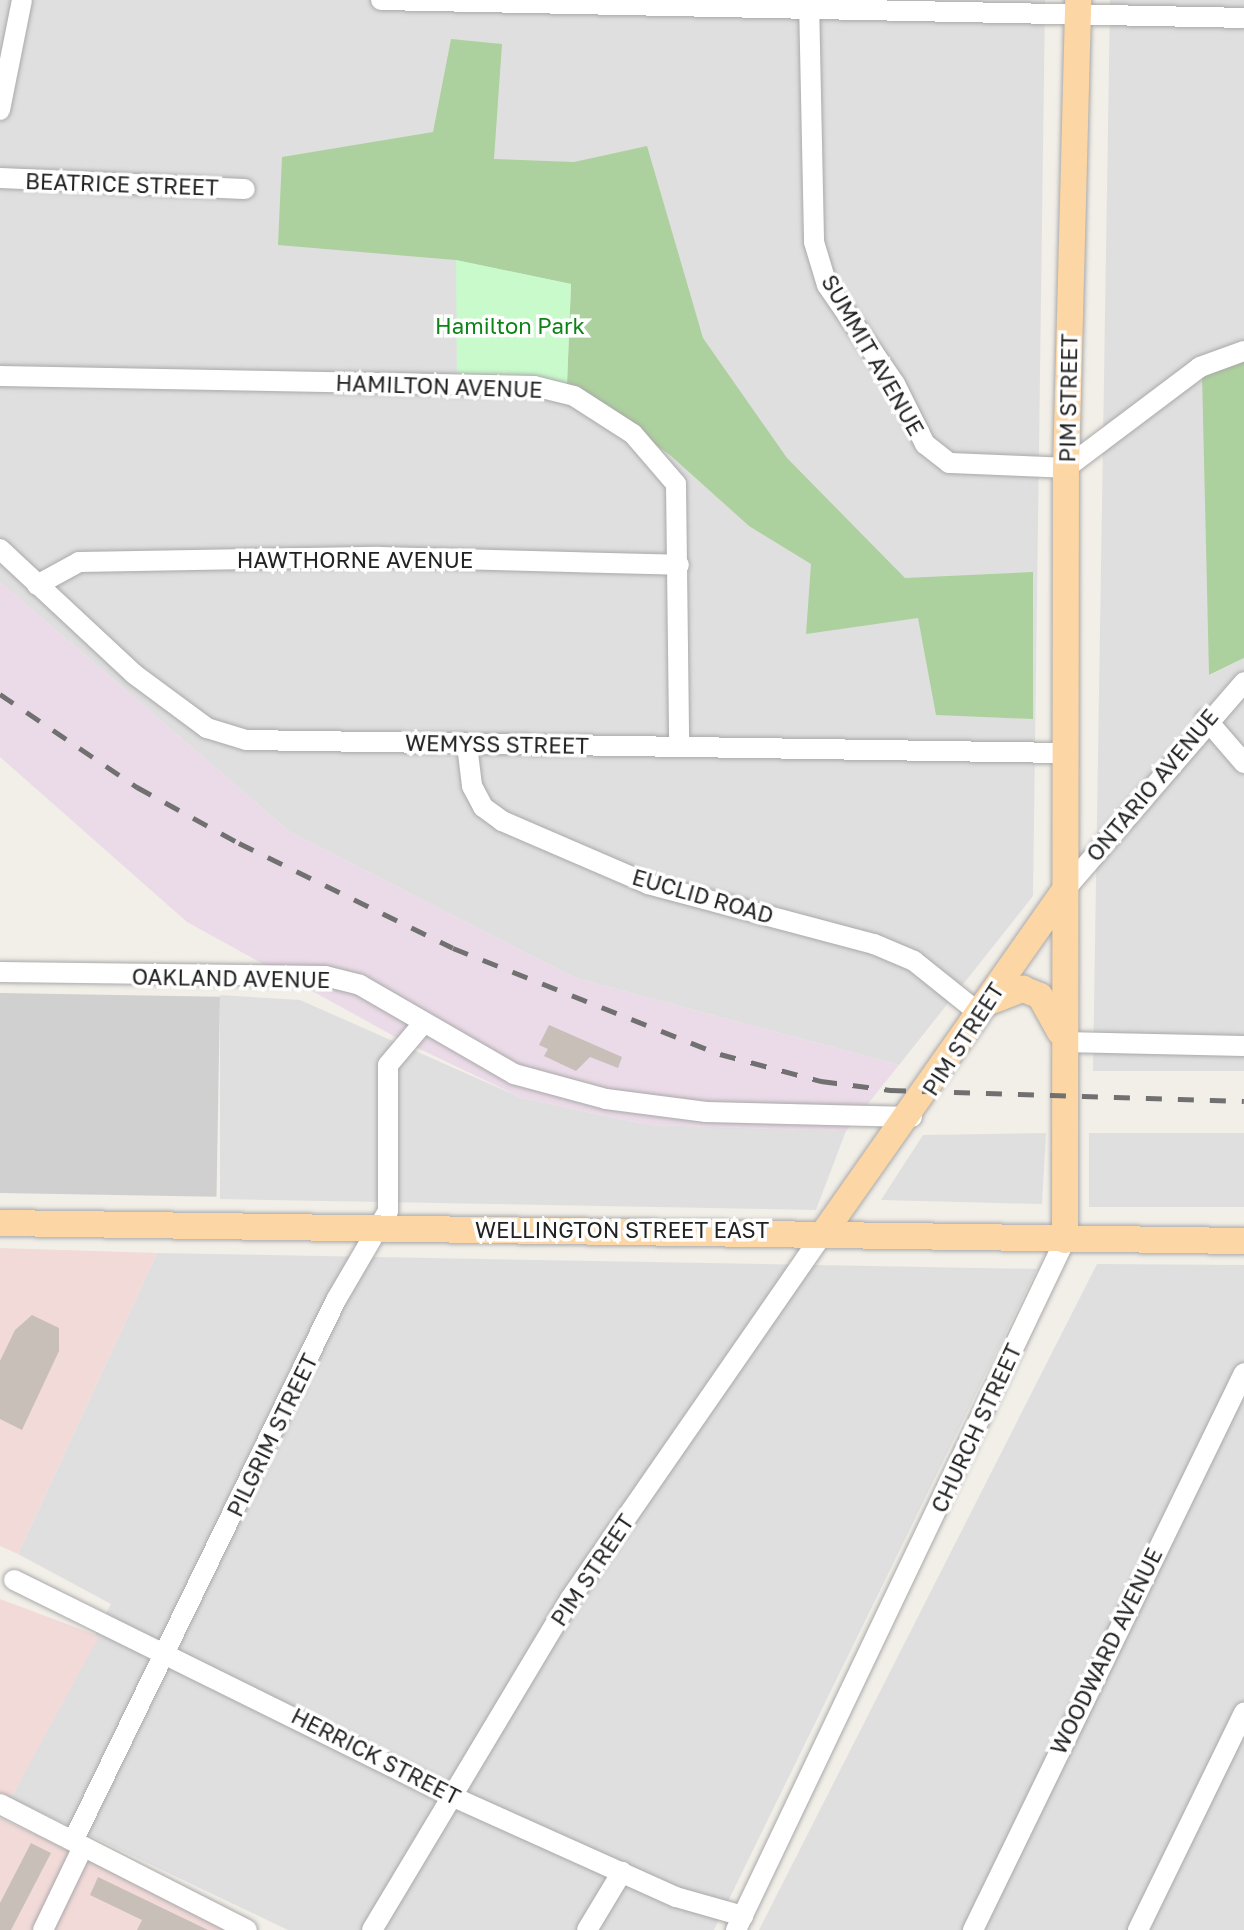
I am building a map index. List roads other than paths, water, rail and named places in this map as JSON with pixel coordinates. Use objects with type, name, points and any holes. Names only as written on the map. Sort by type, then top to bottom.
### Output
[{"type":"main road","name":"PIM STREET","points":[[825,1231],[912,1117],[982,1008],[1063,892],[1066,468],[1078,7]]},
{"type":"main road","name":"CHURCH STREET","points":[[1063,892],[1065,1240]]},
{"type":"main road","points":[[982,1008],[1023,989],[1040,996],[1063,1042]]},
{"type":"main road","name":"WELLINGTON STREET EAST","points":[[1,1223],[825,1231],[1065,1240],[1244,1241]]},
{"type":"street","points":[[0,110],[22,0]]},
{"type":"street","points":[[381,0],[1078,7],[1244,18]]},
{"type":"street","name":"SUMMIT AVENUE","points":[[809,5],[809,196],[827,285],[895,384],[925,444],[949,463],[1066,468]]},
{"type":"street","name":"BEATRICE STREET","points":[[0,178],[245,189]]},
{"type":"street","points":[[1066,468],[1200,367],[1244,351]]},
{"type":"street","name":"HAMILTON AVENUE","points":[[0,376],[534,386],[574,396],[633,434],[676,484],[679,746]]},
{"type":"street","name":"WEMYSS STREET","points":[[0,549],[37,585],[207,728],[246,740],[1064,753]]},
{"type":"street","name":"HAWTHORNE AVENUE","points":[[37,585],[79,562],[379,557],[679,565]]},
{"type":"street","name":"ONTARIO AVENUE","points":[[1063,892],[1206,719],[1244,682]]},
{"type":"street","points":[[1206,719],[1244,763]]},
{"type":"street","name":"EUCLID ROAD","points":[[467,745],[472,786],[483,807],[502,821],[648,884],[874,944],[914,961],[982,1008]]},
{"type":"street","name":"OAKLAND AVENUE","points":[[0,972],[325,976],[360,985],[421,1026],[514,1074],[606,1099],[706,1112],[912,1117]]},
{"type":"street","name":"PILGRIM STREET","points":[[43,1930],[78,1844],[168,1652],[388,1211],[393,1181],[388,1065],[421,1026]]},
{"type":"street","points":[[1063,1042],[1244,1046]]},
{"type":"street","name":"PIM STREET","points":[[372,1930],[449,1795],[570,1599],[825,1231]]},
{"type":"street","name":"CHURCH STREET","points":[[740,1923],[1065,1240]]},
{"type":"street","name":"WOODWARD AVENUE","points":[[973,1930],[1244,1373]]},
{"type":"street","name":"HERRICK STREET","points":[[14,1580],[168,1652],[449,1795],[740,1923]]},
{"type":"street","points":[[1138,1930],[1244,1713]]},
{"type":"street","points":[[0,1804],[247,1930]]},
{"type":"street","points":[[587,1930],[622,1872]]},
{"type":"railway","points":[[0,694],[137,787],[239,843],[453,948],[720,1054],[821,1081],[890,1090],[1244,1101]]},
{"type":"park label","name":"Hamilton Park","points":[[510,326]]}]
